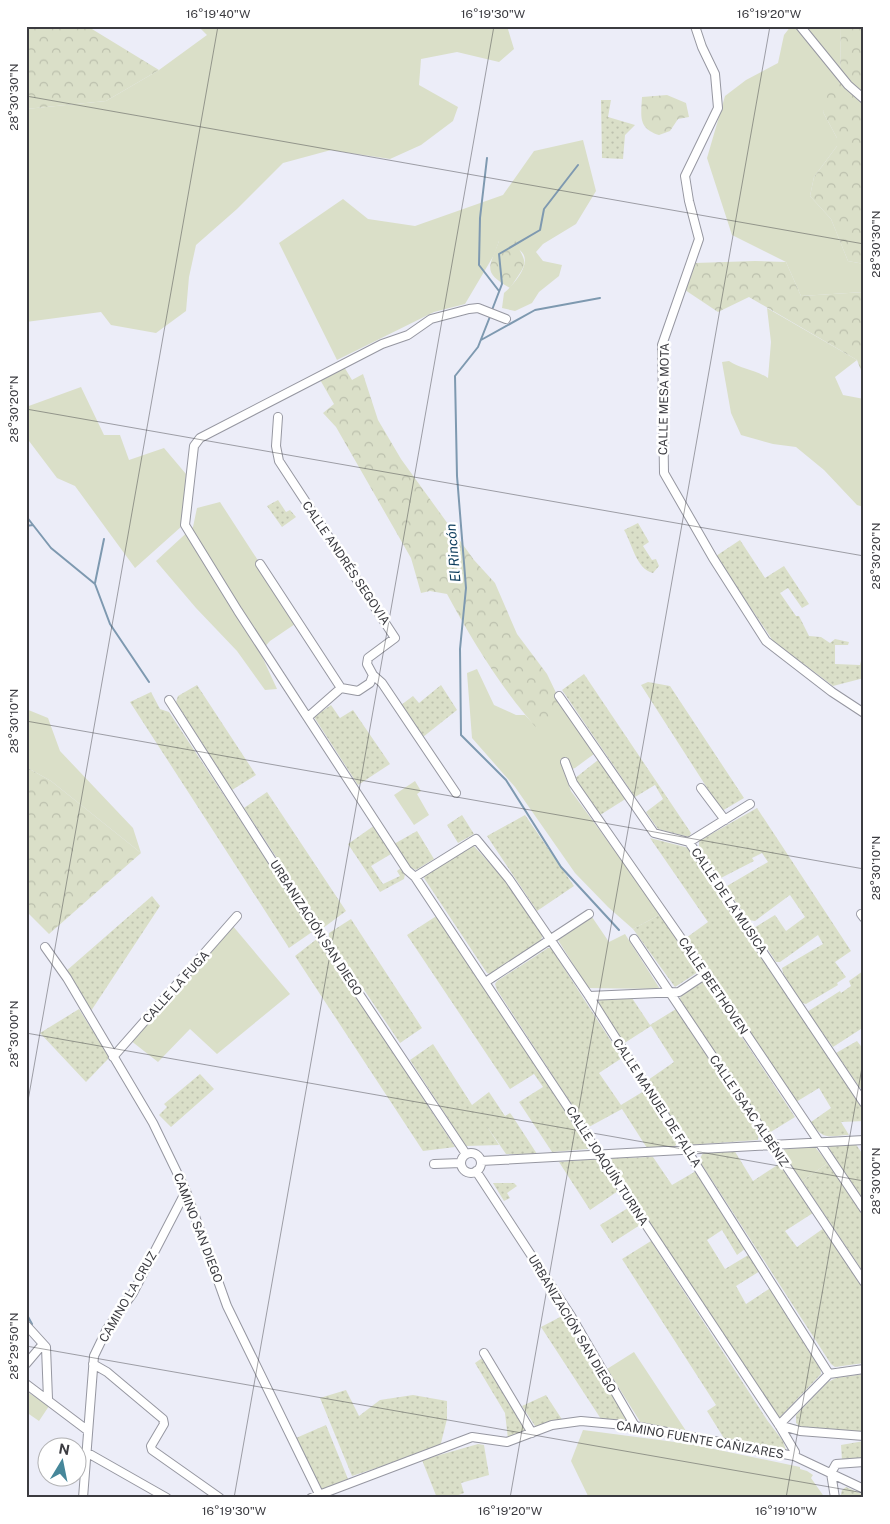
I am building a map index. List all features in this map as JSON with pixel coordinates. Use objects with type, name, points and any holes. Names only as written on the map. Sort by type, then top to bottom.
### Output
[{"type":"street","name":"CALLE MESA MOTA","points":[[695,26],[702,47],[715,74],[718,108],[686,176],[688,201],[699,239],[662,344],[664,473],[713,558],[766,641],[832,692],[864,713]]},
{"type":"street","points":[[800,26],[848,85],[864,100]]},
{"type":"street","name":"CALLE JOAQUÍN TURINA","points":[[506,319],[478,308],[431,319],[408,334],[382,344],[304,386],[258,407],[200,438],[194,446],[185,526],[407,870],[416,877],[487,981],[600,1156],[779,1425],[795,1452],[794,1456]]},
{"type":"street","name":"CALLE ANDRÉS SEGOVIA","points":[[278,417],[276,439],[279,461],[395,638],[368,658],[367,664],[373,675]]},
{"type":"street","points":[[260,564],[341,688],[358,691],[370,683],[373,675],[382,682],[456,793]]},
{"type":"street","points":[[308,717],[341,688]]},
{"type":"street","name":"CALLE DE LA MUSICA","points":[[559,696],[654,833],[689,842],[864,1104]]},
{"type":"street","name":"URBANIZACIÓN SAN DIEGO","points":[[169,700],[319,934],[466,1154]]},
{"type":"street","name":"CALLE BEETHOVEN","points":[[564,762],[573,783],[706,974],[864,1210]]},
{"type":"street","points":[[701,788],[724,820]]},
{"type":"street","points":[[689,842],[750,804]]},
{"type":"street","name":"CALLE MANUEL DE FALLA","points":[[416,877],[476,839],[509,879],[589,996],[829,1374]]},
{"type":"street","points":[[487,981],[589,914]]},
{"type":"street","name":"CALLE LA FUGA","points":[[113,1057],[237,916]]},
{"type":"street","name":"CALLE ISAAC ALBÉNIZ","points":[[634,939],[864,1282]]},
{"type":"street","name":"CAMINO SAN DIEGO","points":[[45,947],[67,978],[153,1123],[186,1191],[227,1306],[320,1496]]},
{"type":"street","points":[[589,996],[680,992],[706,974]]},
{"type":"street","points":[[481,1161],[600,1156],[864,1140]]},
{"type":"street","points":[[466,1154],[476,1154],[481,1161],[480,1167],[476,1171],[466,1171],[462,1163],[466,1154]]},
{"type":"street","points":[[434,1164],[462,1163]]},
{"type":"street","name":"URBANIZACIÓN SAN DIEGO","points":[[476,1171],[571,1316],[635,1426]]},
{"type":"street","name":"CAMINO LA CRUZ","points":[[87,1436],[94,1356],[107,1329],[132,1293],[186,1191]]},
{"type":"street","points":[[26,1325],[46,1347],[48,1398]]},
{"type":"street","points":[[26,1364],[43,1344]]},
{"type":"street","points":[[484,1353],[532,1433]]},
{"type":"street","points":[[93,1364],[107,1372],[163,1418],[164,1424],[151,1446],[152,1450],[220,1498]]},
{"type":"street","points":[[864,1369],[829,1374],[779,1425],[800,1431],[864,1436]]},
{"type":"street","points":[[26,1384],[48,1398],[87,1430]]},
{"type":"street","name":"CAMINO FUENTE CAÑIZARES","points":[[311,1498],[472,1437],[507,1442],[552,1425],[581,1421],[635,1426],[794,1456],[864,1490]]},
{"type":"street","points":[[88,1453],[168,1498]]},
{"type":"street","points":[[835,1498],[831,1473],[836,1464],[864,1462]]},
{"type":"green space","points":[[26,26],[87,26],[159,70],[106,101],[26,109]]},
{"type":"green space","points":[[198,26],[507,26],[514,49],[499,62],[457,52],[421,59],[419,85],[458,107],[453,121],[421,145],[390,159],[331,150],[283,163],[237,209],[196,245],[189,277],[186,311],[156,333],[111,325],[101,312],[26,322],[26,109],[106,101],[159,70],[207,35]]},
{"type":"green space","points":[[791,26],[841,26],[840,78],[823,112],[837,138],[837,146],[814,177],[810,196],[831,219],[848,261],[864,264],[864,292],[801,296],[786,262],[732,235],[707,158],[725,96],[746,80],[778,63],[784,35]]},
{"type":"green space","points":[[841,26],[864,26],[864,264],[848,261],[831,219],[810,196],[814,177],[837,146],[837,138],[823,112],[828,91],[840,78]]},
{"type":"green space","points":[[667,95],[686,103],[689,117],[678,119],[670,131],[659,135],[647,129],[642,121],[642,97]]},
{"type":"green space","points":[[601,100],[611,100],[608,117],[635,125],[625,135],[623,159],[602,158]]},
{"type":"green space","points":[[583,140],[596,191],[576,224],[543,244],[536,252],[543,261],[562,265],[559,276],[539,292],[532,303],[515,311],[502,308],[504,293],[522,272],[525,259],[523,254],[514,246],[499,241],[494,255],[465,304],[434,312],[337,360],[279,243],[343,199],[368,219],[415,226],[503,195],[534,151]]},
{"type":"green space","points":[[513,236],[524,262],[521,272],[510,288],[495,278],[490,269],[499,241]]},
{"type":"green space","points":[[786,262],[801,296],[864,292],[864,378],[857,360],[749,297],[718,312],[685,290],[695,263]]},
{"type":"green space","points":[[767,308],[857,360],[835,377],[843,395],[864,399],[864,507],[857,505],[824,470],[796,447],[773,444],[741,435],[731,413],[722,362],[729,361],[768,378],[771,342]]},
{"type":"green space","points":[[343,365],[352,380],[363,374],[378,420],[401,459],[474,560],[495,583],[517,634],[547,674],[561,703],[556,717],[541,733],[514,701],[490,666],[447,594],[430,591],[421,593],[411,558],[336,427],[323,413],[334,404],[319,378]]},
{"type":"green space","points":[[81,387],[104,435],[120,435],[129,460],[164,448],[186,474],[182,526],[135,568],[75,486],[57,478],[26,437],[26,407]]},
{"type":"green space","points":[[278,500],[286,512],[290,510],[296,517],[282,527],[267,506]]},
{"type":"green space","points":[[220,502],[298,622],[270,641],[260,652],[277,689],[265,690],[237,651],[196,608],[156,561],[193,527],[197,508]]},
{"type":"green space","points":[[638,523],[649,542],[643,546],[652,560],[656,559],[659,566],[653,573],[647,571],[638,561],[624,530]]},
{"type":"green space","points":[[740,540],[765,578],[784,566],[809,604],[802,608],[788,588],[780,593],[796,616],[799,616],[809,636],[821,637],[830,643],[835,639],[849,642],[848,645],[835,645],[835,664],[860,665],[861,661],[864,661],[864,678],[833,686],[773,641],[716,556]]},
{"type":"green space","points":[[477,669],[494,705],[516,715],[525,715],[541,732],[561,703],[594,754],[575,768],[564,772],[571,791],[661,914],[633,929],[608,907],[575,873],[515,787],[472,738],[467,673]]},
{"type":"green space","points":[[584,674],[691,833],[689,837],[658,829],[646,812],[663,799],[655,785],[635,797],[562,690]]},
{"type":"green space","points":[[648,682],[670,686],[744,798],[722,811],[641,685]]},
{"type":"green space","points":[[197,685],[256,775],[232,790],[176,702],[178,696]]},
{"type":"green space","points":[[441,685],[457,710],[423,737],[401,705],[413,696],[419,703]]},
{"type":"green space","points":[[151,692],[160,709],[169,712],[312,929],[312,932],[289,948],[130,702]]},
{"type":"green space","points":[[331,705],[340,718],[353,710],[390,764],[358,785],[314,717]]},
{"type":"green space","points":[[26,709],[48,718],[60,751],[133,828],[141,853],[51,781],[26,767]]},
{"type":"green space","points":[[598,760],[627,798],[597,817],[574,779]]},
{"type":"green space","points":[[26,767],[51,781],[141,853],[49,934],[26,911]]},
{"type":"green space","points":[[415,781],[421,791],[417,794],[429,815],[414,825],[394,795]]},
{"type":"green space","points":[[267,792],[346,911],[323,928],[244,808]]},
{"type":"green space","points":[[757,808],[851,951],[835,962],[846,977],[837,983],[838,985],[806,1004],[802,1003],[783,973],[782,968],[823,944],[818,935],[780,962],[776,962],[754,928],[775,915],[786,931],[805,917],[790,895],[755,921],[749,920],[726,889],[727,886],[768,862],[762,853],[752,858],[754,861],[719,879],[699,847],[699,841]]},
{"type":"green space","points":[[462,815],[474,834],[458,843],[447,825]]},
{"type":"green space","points":[[525,815],[574,886],[537,911],[487,836]]},
{"type":"green space","points":[[375,825],[391,854],[371,866],[383,884],[400,876],[397,871],[401,868],[405,874],[404,879],[380,892],[348,844]]},
{"type":"green space","points":[[417,831],[434,859],[416,870],[410,867],[394,844]]},
{"type":"green space","points":[[650,838],[689,848],[864,1110],[864,1121],[841,1122],[849,1135],[827,1136],[815,1128],[811,1122],[831,1108],[819,1088],[796,1102],[686,938],[708,922]]},
{"type":"green space","points":[[473,845],[504,879],[543,935],[539,944],[490,974],[487,973],[424,878]]},
{"type":"green space","points":[[152,896],[160,906],[91,1011],[65,972]]},
{"type":"green space","points":[[661,914],[698,972],[675,987],[633,929]]},
{"type":"green space","points":[[438,915],[575,1125],[589,1147],[588,1149],[552,1152],[519,1102],[543,1087],[534,1074],[510,1089],[407,935]]},
{"type":"green space","points":[[592,917],[609,942],[625,934],[660,989],[588,988],[558,940]]},
{"type":"green space","points":[[351,919],[422,1028],[400,1043],[329,938],[329,933]]},
{"type":"green space","points":[[232,925],[290,994],[217,1054],[190,1029],[158,1062],[130,1040]]},
{"type":"green space","points":[[318,938],[455,1147],[423,1151],[295,956]]},
{"type":"green space","points":[[548,948],[551,948],[622,1058],[599,1073],[621,1105],[644,1091],[676,1140],[676,1145],[673,1148],[647,1148],[622,1109],[587,1128],[497,990],[495,984],[497,981]]},
{"type":"green space","points":[[863,971],[864,1027],[833,1047],[807,1012],[851,986],[849,981]]},
{"type":"green space","points":[[704,980],[795,1117],[769,1133],[679,999],[685,991]]},
{"type":"green space","points":[[602,998],[632,998],[650,1025],[676,1009],[759,1134],[758,1140],[690,1145],[648,1080],[674,1062],[651,1026],[623,1044],[599,1006],[599,1001]]},
{"type":"green space","points":[[79,1009],[108,1055],[108,1059],[86,1082],[40,1033]]},
{"type":"green space","points":[[857,1041],[864,1050],[864,1087],[860,1088],[836,1053]]},
{"type":"green space","points":[[433,1044],[472,1105],[489,1092],[505,1116],[510,1113],[537,1154],[506,1154],[486,1125],[499,1145],[466,1146],[410,1060]]},
{"type":"green space","points":[[200,1074],[214,1089],[171,1127],[159,1115],[167,1107],[164,1104]]},
{"type":"green space","points":[[855,1143],[864,1156],[864,1202],[830,1152],[829,1146]]},
{"type":"green space","points":[[815,1147],[828,1163],[802,1181],[783,1153],[784,1149]]},
{"type":"green space","points":[[734,1150],[753,1181],[779,1164],[813,1213],[785,1231],[797,1247],[824,1228],[864,1289],[864,1363],[835,1367],[831,1364],[699,1160],[703,1153]]},
{"type":"green space","points":[[653,1157],[672,1185],[696,1171],[746,1248],[737,1255],[722,1230],[707,1240],[725,1269],[750,1254],[760,1271],[736,1286],[746,1304],[772,1287],[820,1364],[821,1374],[780,1417],[776,1416],[609,1161],[613,1158]]},
{"type":"green space","points":[[598,1160],[618,1191],[590,1210],[559,1162]]},
{"type":"green space","points":[[828,1163],[864,1216],[864,1273],[802,1181]]},
{"type":"green space","points":[[493,1183],[514,1183],[517,1186],[507,1193],[510,1198],[504,1201]]},
{"type":"green space","points":[[628,1208],[640,1225],[612,1243],[600,1225]]},
{"type":"green space","points":[[651,1241],[767,1420],[783,1441],[787,1453],[725,1440],[707,1411],[716,1405],[622,1259]]},
{"type":"green space","points":[[564,1315],[628,1420],[601,1419],[541,1327]]},
{"type":"green space","points":[[634,1352],[688,1434],[641,1423],[607,1369]]},
{"type":"green space","points":[[485,1356],[530,1431],[508,1439],[505,1413],[475,1363]]},
{"type":"green space","points":[[864,1374],[864,1433],[800,1427],[796,1423],[796,1415],[828,1382],[836,1378]]},
{"type":"green space","points":[[346,1390],[359,1416],[380,1400],[413,1395],[447,1401],[447,1419],[440,1447],[352,1476],[320,1398]]},
{"type":"green space","points":[[26,1391],[49,1406],[39,1421],[26,1412]]},
{"type":"green space","points":[[546,1395],[563,1421],[537,1429],[522,1406]]},
{"type":"green space","points":[[326,1425],[348,1479],[320,1491],[296,1438]]},
{"type":"green space","points":[[583,1430],[690,1444],[800,1467],[800,1469],[813,1475],[811,1478],[825,1498],[589,1498],[571,1461]]},
{"type":"green space","points":[[864,1441],[864,1458],[842,1460],[841,1445]]},
{"type":"green space","points":[[478,1444],[484,1445],[489,1475],[461,1483],[464,1493],[450,1498],[437,1498],[422,1460]]},
{"type":"green space","points":[[846,1487],[864,1495],[864,1498],[840,1498],[842,1490]]},
{"type":"waterway","points":[[487,158],[480,218],[479,265],[499,291]]},
{"type":"waterway","name":"El Rincón","points":[[492,310],[502,284],[499,254],[540,230],[544,209],[578,165]]},
{"type":"waterway","points":[[481,340],[535,310],[600,298]]},
{"type":"waterway","name":"El Rincón","points":[[491,314],[478,347],[455,376],[457,476],[466,588],[460,649],[461,735],[506,780],[561,867],[619,930]]},
{"type":"waterway","points":[[26,516],[51,548],[95,584],[110,624],[149,682]]},
{"type":"waterway","points":[[26,526],[33,525]]},
{"type":"waterway","points":[[95,583],[104,539]]},
{"type":"waterway","points":[[26,1313],[32,1324]]}]
